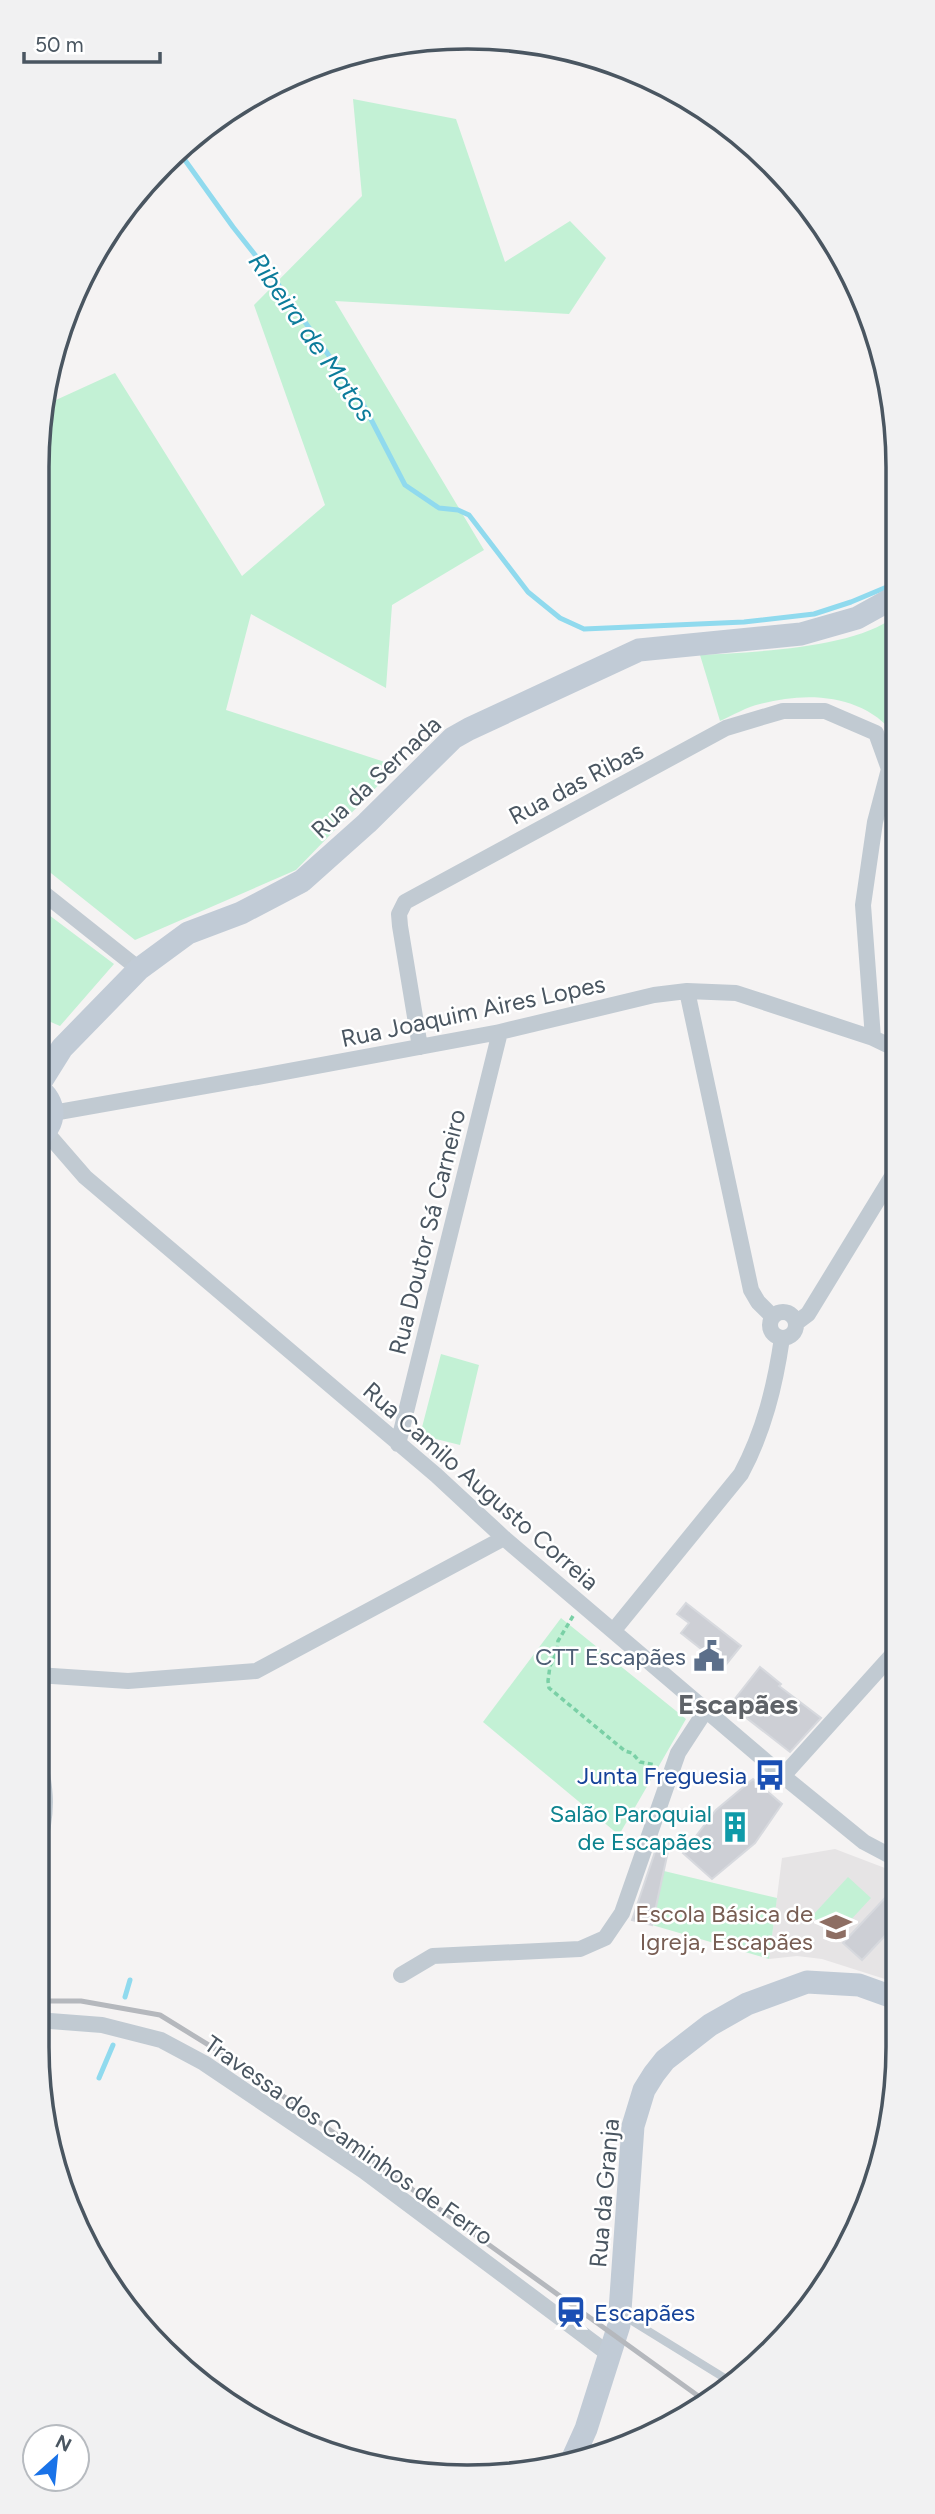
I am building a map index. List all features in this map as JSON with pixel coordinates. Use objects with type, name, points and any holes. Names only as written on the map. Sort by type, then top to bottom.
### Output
[{"type":"street","name":"Rua da Sernada","points":[[49,1069],[62,1048],[139,969],[188,933],[241,913],[302,881],[367,823],[453,738],[493,716],[639,650],[801,634],[857,618],[886,602]]},
{"type":"street","name":"Rua das Ribas","points":[[420,1046],[400,926],[400,914],[405,902],[726,728],[783,711],[825,711],[876,733],[886,754]]},
{"type":"street","points":[[873,1038],[863,905],[875,822],[886,786]]},
{"type":"street","points":[[49,898],[139,969]]},
{"type":"street","points":[[687,991],[751,1290],[772,1316]]},
{"type":"street","name":"Rua Joaquim Aires Lopes","points":[[49,1126],[420,1046],[500,1032],[654,995],[687,991],[736,993],[886,1044]]},
{"type":"street","name":"Rua Doutor Sá Carneiro","points":[[398,1444],[500,1032]]},
{"type":"street","name":"Rua Camilo Augusto Correia","points":[[49,1132],[85,1177],[783,1776],[864,1842],[886,1854]]},
{"type":"street","points":[[796,1323],[788,1312],[779,1311],[772,1316],[769,1324],[772,1333],[782,1338],[792,1335],[796,1323],[808,1314],[886,1186]]},
{"type":"street","points":[[614,1630],[741,1474],[753,1451],[775,1386],[782,1338]]},
{"type":"street","points":[[49,1676],[128,1681],[256,1671],[504,1538]]},
{"type":"street","points":[[783,1776],[886,1662]]},
{"type":"street","points":[[401,1975],[433,1956],[580,1950],[605,1938],[622,1913],[678,1753],[706,1710]]},
{"type":"street","name":"Rua da Granja","points":[[576,2451],[586,2429],[621,2314],[633,2126],[644,2090],[665,2060],[710,2025],[747,2004],[807,1982],[859,1984],[886,1994]]},
{"type":"street","name":"Travessa dos Caminhos de Ferro","points":[[49,2021],[103,2025],[161,2040],[204,2063],[364,2172],[610,2355]]},
{"type":"lane","points":[[621,2314],[724,2378]]},
{"type":"path","points":[[583,1604],[566,1625],[558,1641],[557,1652],[550,1667],[549,1689],[640,1762],[651,1763],[670,1775]]},
{"type":"shaded area","name":"Escola Básica de Igreja, Escapães","points":[[835,1849],[886,1868],[886,1979],[822,1959],[797,1956],[769,1959],[782,1858]]},
{"type":"green space","points":[[353,99],[456,119],[505,262],[570,221],[606,258],[569,314],[335,301],[484,550],[392,605],[386,688],[251,614],[226,710],[397,766],[296,870],[135,940],[49,872],[49,468],[55,400],[115,373],[242,576],[325,505],[254,305],[362,196]]},
{"type":"green space","points":[[886,622],[886,725],[867,711],[851,704],[815,697],[760,704],[720,721],[700,655],[802,647],[855,636]]},
{"type":"green space","points":[[49,915],[114,964],[60,1026],[49,1021]]},
{"type":"green space","points":[[441,1354],[479,1365],[460,1445],[420,1435]]},
{"type":"green space","points":[[561,1618],[686,1719],[619,1835],[483,1722]]},
{"type":"green space","points":[[664,1871],[777,1898],[769,1959],[652,1925]]},
{"type":"green space","points":[[848,1877],[871,1898],[835,1937],[812,1916]]},
{"type":"building","points":[[686,1603],[741,1646],[724,1667],[681,1633],[689,1623],[677,1614]]},
{"type":"building","points":[[760,1667],[781,1684],[779,1686],[821,1718],[790,1752],[730,1705]]},
{"type":"building","name":"Salão Paroquial de Escapães","points":[[753,1779],[782,1804],[755,1843],[712,1879],[683,1853],[716,1810]]},
{"type":"building","points":[[659,1840],[670,1842],[652,1925],[632,1920]]},
{"type":"building","name":"Escola Básica de Igreja, Escapães","points":[[886,1897],[886,1935],[862,1960],[843,1943]]},
{"type":"waterway","name":"Ribeira de Matos","points":[[185,160],[362,402],[405,485],[439,508],[458,510],[469,515],[528,592],[560,618],[584,629],[744,622],[814,614],[886,587]]},
{"type":"waterway","points":[[125,1997],[130,1980]]},
{"type":"waterway","points":[[99,2078],[113,2045]]},
{"type":"railway","points":[[49,2001],[81,2001],[160,2015],[233,2060],[698,2396]]},
{"type":"place","name":"CTT Escapães","points":[[709,1656]]},
{"type":"place","name":"Junta Freguesia","points":[[770,1775]]},
{"type":"place","name":"Salão Paroquial de Escapães","points":[[735,1827]]},
{"type":"place","name":"Escola Básica de Igreja, Escapães","points":[[836,1927]]},
{"type":"place","name":"Escapães","points":[[571,2312]]},
{"type":"district","name":"Escapães","points":[[738,1704]]}]
